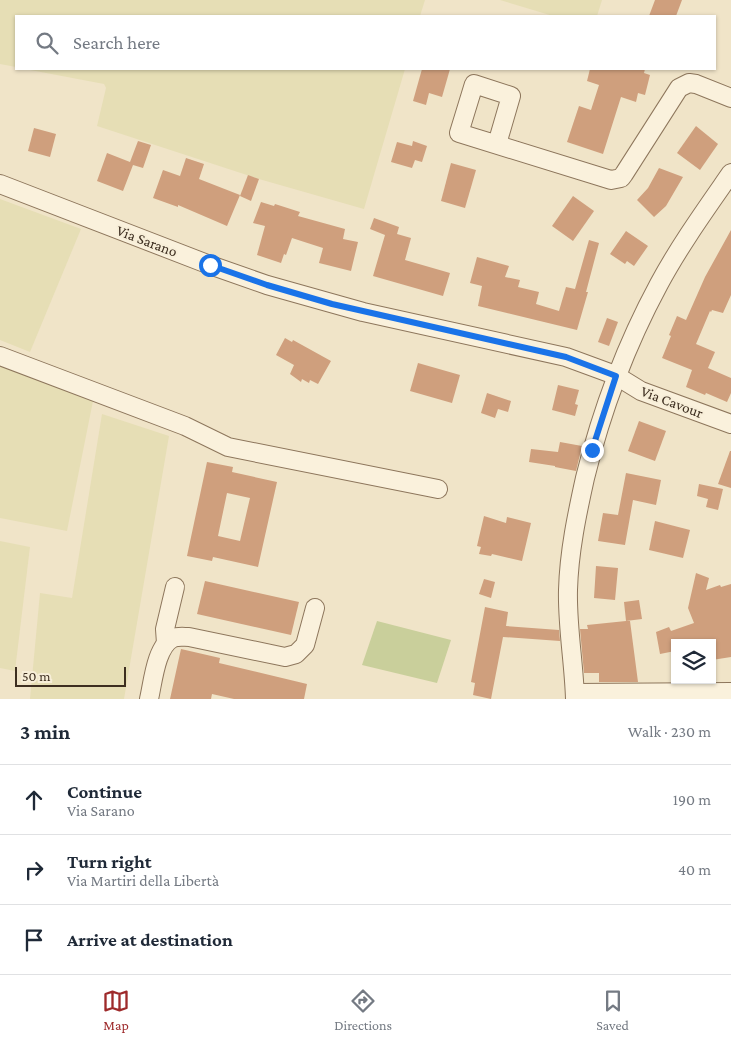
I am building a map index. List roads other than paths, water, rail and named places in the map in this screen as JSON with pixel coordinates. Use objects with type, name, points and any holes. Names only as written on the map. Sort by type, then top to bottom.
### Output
[{"type":"street","points":[[496,144],[616,180],[624,174],[679,88],[689,83],[696,84],[731,98]]},
{"type":"street","points":[[731,173],[659,282],[616,376],[592,450],[577,515],[570,560],[568,591],[575,696],[731,692]]},
{"type":"street","name":"Via Sarano","points":[[0,184],[275,288],[363,312],[566,357],[616,376]]},
{"type":"street","points":[[0,356],[185,426],[228,447],[438,489]]},
{"type":"street","name":"Via Cavour","points":[[616,376],[641,391],[731,424]]},
{"type":"street","points":[[166,643],[165,629],[176,587]]},
{"type":"street","points":[[149,699],[158,656],[166,643],[175,637],[189,638],[285,657],[296,654],[305,645],[315,608]]}]
